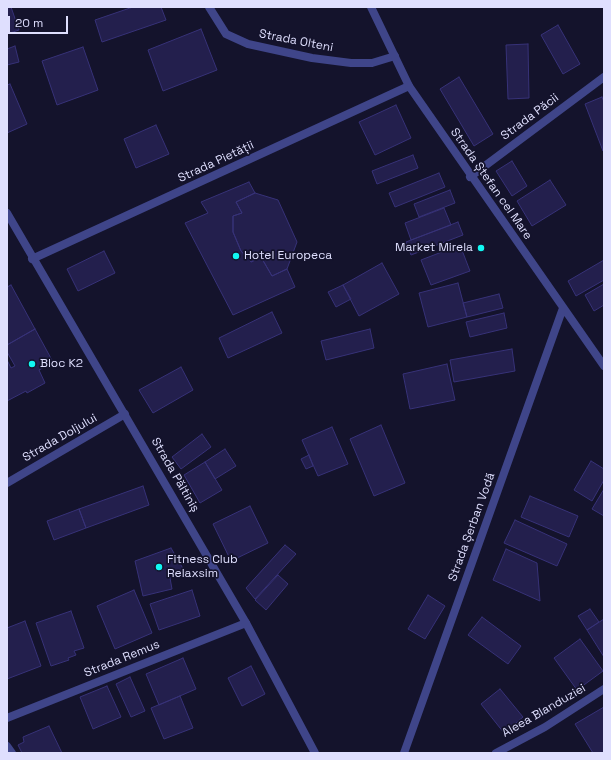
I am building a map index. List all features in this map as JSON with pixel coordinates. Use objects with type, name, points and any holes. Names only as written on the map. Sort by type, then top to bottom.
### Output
[{"type":"street","name":"Strada Olteni","points":[[209,7],[226,34],[248,44],[312,58],[351,63],[372,63],[395,56]]},
{"type":"street","name":"Strada Ștefan cel Mare","points":[[371,7],[409,86],[470,176],[604,366]]},
{"type":"street","name":"Strada Păcii","points":[[470,176],[604,77]]},
{"type":"street","name":"Strada Pietății","points":[[32,259],[409,86]]},
{"type":"street","name":"Strada Păltiniș","points":[[7,213],[32,259],[125,414],[246,623],[315,753]]},
{"type":"street","name":"Strada Șerban Vodă","points":[[404,753],[563,308]]},
{"type":"street","name":"Strada Doljului","points":[[7,483],[125,414]]},
{"type":"street","name":"Strada Remus","points":[[7,718],[246,623]]},
{"type":"street","name":"Aleea Blanduziei","points":[[496,753],[545,727],[604,689]]},
{"type":"street","points":[[7,746],[12,753]]},
{"type":"building","points":[[7,7],[11,7],[19,30],[7,34]]},
{"type":"building","points":[[133,7],[161,7],[166,20],[102,42],[95,20]]},
{"type":"building","points":[[558,25],[580,64],[563,74],[541,35]]},
{"type":"building","points":[[201,29],[217,70],[163,91],[148,50]]},
{"type":"building","points":[[528,44],[529,98],[508,99],[506,45]]},
{"type":"building","points":[[15,46],[19,62],[7,65],[7,49]]},
{"type":"building","points":[[83,47],[98,90],[57,105],[42,61]]},
{"type":"building","points":[[459,77],[493,134],[474,146],[440,89]]},
{"type":"building","points":[[10,84],[27,124],[7,133],[7,85]]},
{"type":"building","points":[[602,97],[604,102],[603,151],[585,104]]},
{"type":"building","points":[[396,105],[411,138],[375,155],[359,122]]},
{"type":"building","points":[[156,125],[169,154],[136,168],[124,139]]},
{"type":"building","points":[[413,155],[418,168],[377,184],[372,171]]},
{"type":"building","points":[[512,161],[527,186],[512,196],[496,171]]},
{"type":"building","points":[[439,173],[445,187],[395,207],[389,193]]},
{"type":"building","points":[[550,180],[566,205],[532,226],[517,201]]},
{"type":"building","points":[[249,182],[255,193],[236,202],[242,213],[233,216],[233,232],[241,251],[251,262],[261,257],[272,276],[287,269],[295,287],[233,315],[185,223],[208,213],[201,202]]},
{"type":"building","points":[[450,190],[455,203],[419,217],[414,204]]},
{"type":"building","points":[[255,193],[278,200],[297,242],[287,269],[272,276],[261,257],[251,262],[241,251],[233,232],[233,216],[242,213],[236,202]]},
{"type":"building","points":[[444,208],[451,225],[411,240],[405,223]]},
{"type":"building","points":[[458,222],[463,235],[411,255],[406,242]]},
{"type":"building","points":[[460,245],[470,271],[431,285],[421,260]]},
{"type":"building","points":[[104,251],[115,273],[78,291],[67,269]]},
{"type":"building","points":[[604,260],[604,280],[576,296],[568,281]]},
{"type":"building","points":[[382,263],[399,294],[359,316],[343,285]]},
{"type":"building","points":[[458,283],[467,317],[428,327],[419,293]]},
{"type":"building","points":[[604,284],[604,305],[594,311],[585,295]]},
{"type":"building","points":[[11,285],[35,329],[7,345],[7,287]]},
{"type":"building","points":[[343,285],[351,299],[336,307],[328,292]]},
{"type":"building","points":[[499,294],[503,308],[467,317],[463,303]]},
{"type":"building","points":[[272,312],[282,333],[228,358],[219,338]]},
{"type":"building","points":[[504,313],[507,328],[470,337],[466,322]]},
{"type":"building","name":"Bloc K2","points":[[35,329],[53,362],[39,370],[45,383],[27,393],[26,391],[7,401],[7,360],[11,368],[15,366],[7,352],[7,345]]},
{"type":"building","points":[[370,329],[374,348],[326,360],[321,341]]},
{"type":"building","points":[[512,349],[515,371],[454,382],[450,360]]},
{"type":"building","points":[[447,364],[455,400],[410,409],[403,374]]},
{"type":"building","points":[[181,367],[193,390],[153,413],[139,390]]},
{"type":"building","points":[[381,425],[405,483],[374,496],[350,439]]},
{"type":"building","points":[[332,427],[348,464],[318,476],[302,440]]},
{"type":"building","points":[[202,434],[211,447],[181,469],[172,457]]},
{"type":"building","points":[[225,449],[236,466],[215,479],[205,462]]},
{"type":"building","points":[[309,455],[313,466],[306,469],[301,459]]},
{"type":"building","points":[[591,461],[604,469],[604,480],[592,501],[574,490]]},
{"type":"building","points":[[205,462],[222,490],[200,503],[184,475]]},
{"type":"building","points":[[143,486],[149,505],[86,528],[79,509]]},
{"type":"building","points":[[604,489],[604,516],[592,509]]},
{"type":"building","points":[[530,496],[578,516],[569,537],[521,517]]},
{"type":"building","points":[[250,506],[268,543],[231,561],[213,524]]},
{"type":"building","points":[[79,509],[86,528],[54,540],[47,521]]},
{"type":"building","points":[[515,520],[567,544],[557,566],[504,543]]},
{"type":"building","points":[[285,545],[296,554],[255,599],[246,588]]},
{"type":"building","name":"Fitness Club Relaxsim","points":[[171,548],[185,572],[170,578],[172,589],[143,596],[135,561]]},
{"type":"building","points":[[506,549],[537,563],[540,601],[493,580]]},
{"type":"building","points":[[278,575],[288,584],[266,610],[255,600]]},
{"type":"building","points":[[134,590],[152,633],[115,649],[97,606]]},
{"type":"building","points":[[192,590],[200,616],[159,630],[150,604]]},
{"type":"building","points":[[428,595],[445,606],[425,639],[408,629]]},
{"type":"building","points":[[590,609],[599,622],[587,630],[578,616]]},
{"type":"building","points":[[71,611],[84,648],[74,651],[76,655],[68,658],[69,660],[51,666],[36,623]]},
{"type":"building","points":[[482,617],[521,646],[508,664],[468,635]]},
{"type":"building","points":[[604,619],[604,657],[587,630]]},
{"type":"building","points":[[25,621],[41,666],[7,679],[7,628]]},
{"type":"building","points":[[580,639],[603,671],[577,690],[554,658]]},
{"type":"building","points":[[183,658],[196,689],[159,705],[146,674]]},
{"type":"building","points":[[251,666],[265,694],[242,706],[228,678]]},
{"type":"building","points":[[130,677],[145,711],[131,717],[116,684]]},
{"type":"building","points":[[107,686],[121,717],[93,729],[80,697]]},
{"type":"building","points":[[500,689],[523,717],[504,733],[481,704]]},
{"type":"building","points":[[180,696],[193,728],[164,739],[151,708]]},
{"type":"building","points":[[604,707],[604,753],[593,753],[575,724]]},
{"type":"building","points":[[49,726],[62,753],[22,753],[18,745],[24,742],[23,737]]},
{"type":"place","name":"Market Mirela","points":[[481,248]]},
{"type":"place","name":"Hotel Europeca","points":[[236,256]]},
{"type":"place","name":"Bloc K2","points":[[32,364]]},
{"type":"place","name":"Fitness Club Relaxsim","points":[[159,567]]}]
